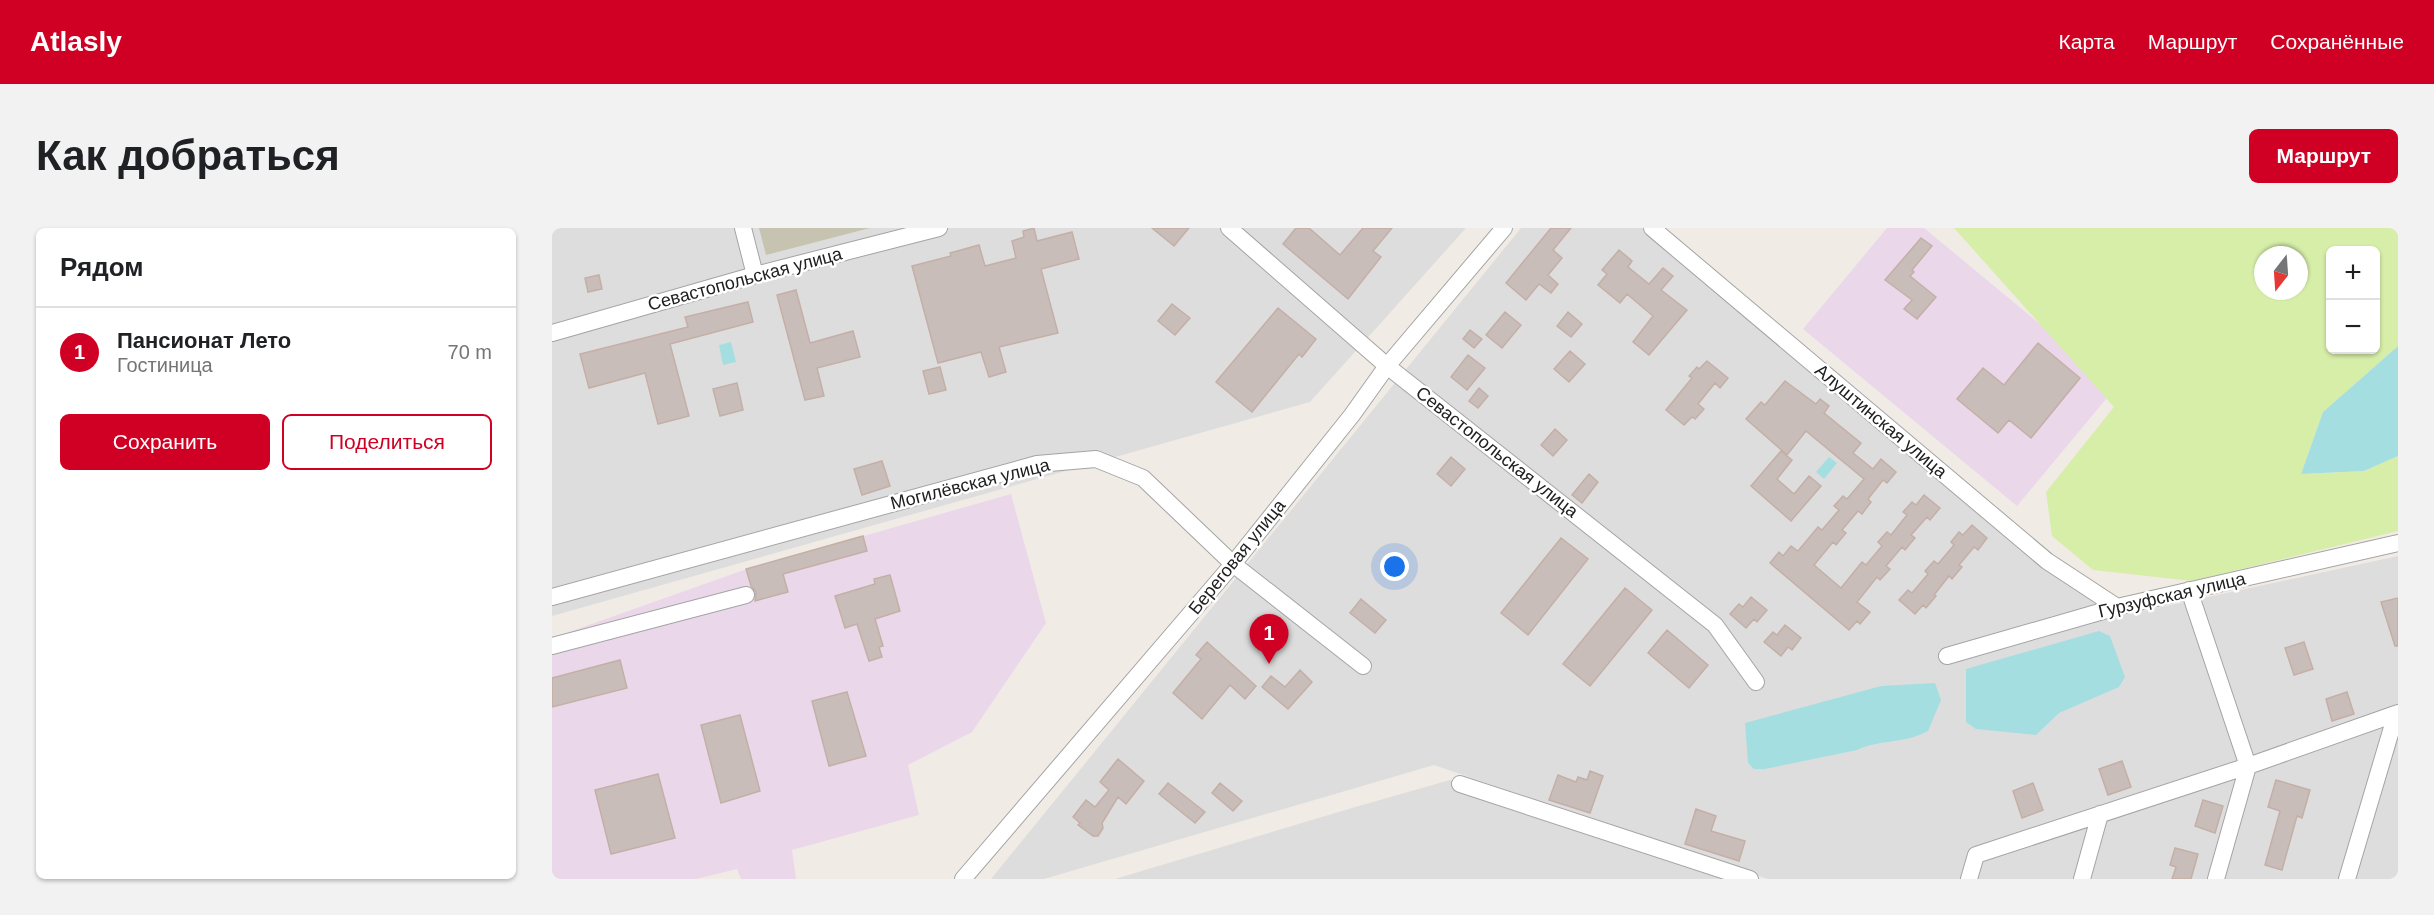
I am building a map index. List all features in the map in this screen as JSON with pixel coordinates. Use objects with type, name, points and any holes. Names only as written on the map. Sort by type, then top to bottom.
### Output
[{"type":"street","points":[[743,228],[755,275]]},
{"type":"street","name":"Севастопольская улица","points":[[552,333],[755,275],[939,228]]},
{"type":"street","name":"Севастопольская улица","points":[[1229,228],[1387,366],[1715,625],[1756,682]]},
{"type":"street","name":"Береговая улица","points":[[963,879],[1233,564],[1352,415],[1387,366],[1504,228]]},
{"type":"street","name":"Алуштинская улица","points":[[1652,228],[2047,561],[2117,607]]},
{"type":"street","name":"Могилёвская улица","points":[[552,597],[1037,464],[1096,459],[1143,478],[1233,564],[1363,666]]},
{"type":"street","name":"Гурзуфская улица","points":[[1947,656],[2117,607],[2398,543]]},
{"type":"street","points":[[2189,590],[2248,766],[2216,879]]},
{"type":"street","points":[[552,646],[746,595]]},
{"type":"street","points":[[1969,879],[1976,855],[2248,766],[2397,713]]},
{"type":"street","points":[[2347,879],[2397,713]]},
{"type":"street","points":[[1460,784],[1750,879]]},
{"type":"street","points":[[2082,879],[2100,814]]},
{"type":"shaded area","points":[[552,228],[1466,228],[1310,402],[552,616]]},
{"type":"shaded area","points":[[759,228],[870,228],[766,255]]},
{"type":"shaded area","points":[[1521,228],[1644,228],[2115,617],[2398,556],[2398,879],[1768,879],[1434,765],[1044,879],[991,879]]},
{"type":"shaded area","points":[[1887,228],[1924,228],[2116,387],[2017,506],[1803,329]]},
{"type":"shaded area","points":[[1011,494],[1046,623],[972,732],[908,765],[919,815],[792,850],[796,879],[741,879],[737,869],[696,879],[552,879],[552,638],[744,570]]},
{"type":"shaded area","points":[[1450,780],[1735,879],[1115,879],[1352,808]]},
{"type":"green space","points":[[1954,228],[2398,228],[2398,346],[2323,412],[2301,474],[2364,471],[2398,456],[2398,531],[2192,581],[2093,570],[2052,536],[2046,492],[2114,407]]},
{"type":"water","points":[[731,342],[736,362],[723,365],[719,345]]},
{"type":"water","points":[[2398,346],[2398,456],[2364,471],[2301,474],[2323,412]]},
{"type":"water","points":[[1829,457],[1837,463],[1824,479],[1816,472]]},
{"type":"water","points":[[2099,631],[2110,636],[2125,677],[2119,687],[2059,713],[2036,735],[1976,729],[1966,722],[1966,669]]},
{"type":"water","points":[[1935,683],[1941,700],[1928,731],[1919,735],[1765,769],[1754,769],[1748,763],[1745,723],[1881,686]]},
{"type":"building","points":[[1034,228],[1037,241],[1072,232],[1079,259],[1041,269],[1058,333],[999,347],[1006,372],[989,377],[981,352],[938,363],[912,266],[951,256],[950,253],[979,245],[985,266],[1016,258],[1012,241],[1024,237],[1023,231]]},
{"type":"building","points":[[1152,228],[1189,228],[1174,246]]},
{"type":"building","points":[[1296,228],[1309,228],[1340,255],[1363,228],[1392,228],[1373,251],[1381,257],[1348,299],[1283,244]]},
{"type":"building","points":[[1551,228],[1571,228],[1553,250],[1562,258],[1548,275],[1558,284],[1551,293],[1539,284],[1526,300],[1506,283]]},
{"type":"building","points":[[1921,238],[1932,246],[1912,270],[1914,272],[1910,276],[1936,297],[1917,319],[1904,309],[1912,300],[1885,280]]},
{"type":"building","points":[[1619,250],[1632,261],[1628,267],[1649,284],[1663,268],[1673,276],[1661,290],[1687,310],[1649,355],[1633,342],[1653,316],[1627,294],[1620,303],[1598,285],[1607,274],[1602,270]]},
{"type":"building","points":[[599,275],[602,289],[588,292],[585,278]]},
{"type":"building","points":[[796,290],[810,343],[853,331],[860,357],[817,368],[824,396],[805,400],[777,295]]},
{"type":"building","points":[[748,302],[753,322],[670,344],[689,416],[658,424],[645,373],[589,388],[580,354],[688,327],[685,317]]},
{"type":"building","points":[[1172,304],[1190,318],[1175,335],[1158,321]]},
{"type":"building","points":[[1278,308],[1316,339],[1302,357],[1299,354],[1252,412],[1216,382]]},
{"type":"building","points":[[1505,312],[1521,325],[1502,348],[1486,335]]},
{"type":"building","points":[[1568,312],[1582,324],[1571,337],[1557,326]]},
{"type":"building","points":[[1470,330],[1482,339],[1474,348],[1463,339]]},
{"type":"building","points":[[2038,343],[2080,378],[2031,438],[2009,420],[1998,433],[1957,399],[1983,368],[2004,385]]},
{"type":"building","points":[[1570,351],[1585,364],[1569,382],[1554,369]]},
{"type":"building","points":[[1468,355],[1485,368],[1467,390],[1451,377]]},
{"type":"building","points":[[1707,361],[1728,378],[1720,388],[1715,383],[1698,404],[1704,409],[1695,419],[1692,417],[1684,425],[1666,410],[1692,378],[1689,376]]},
{"type":"building","points":[[940,367],[946,390],[929,394],[923,371]]},
{"type":"building","points":[[1785,381],[1816,404],[1820,399],[1829,406],[1824,413],[1861,443],[1853,453],[1873,469],[1881,459],[1896,472],[1887,483],[1883,480],[1868,499],[1871,502],[1862,514],[1858,511],[1842,530],[1846,533],[1836,545],[1833,542],[1814,565],[1841,588],[1862,562],[1866,565],[1882,546],[1878,542],[1887,532],[1891,535],[1907,515],[1903,512],[1912,502],[1916,505],[1924,495],[1940,508],[1930,520],[1927,517],[1911,535],[1915,538],[1905,550],[1902,547],[1886,566],[1890,569],[1880,580],[1877,577],[1857,602],[1870,612],[1860,624],[1857,621],[1849,630],[1770,563],[1779,552],[1783,556],[1791,546],[1798,551],[1818,527],[1822,530],[1839,510],[1834,506],[1843,496],[1847,499],[1864,479],[1806,431],[1787,455],[1746,419],[1761,402],[1765,405]]},
{"type":"building","points":[[737,383],[743,410],[720,416],[713,389]]},
{"type":"building","points":[[1479,388],[1488,396],[1478,408],[1469,401]]},
{"type":"building","points":[[1555,429],[1567,440],[1553,456],[1541,445]]},
{"type":"building","points":[[1781,451],[1792,460],[1777,479],[1794,494],[1809,476],[1821,486],[1791,521],[1751,486]]},
{"type":"building","points":[[1451,457],[1465,469],[1451,486],[1437,474]]},
{"type":"building","points":[[882,461],[890,486],[862,495],[854,469]]},
{"type":"building","points":[[1589,474],[1598,482],[1582,503],[1572,495]]},
{"type":"building","points":[[1972,525],[1987,538],[1978,550],[1974,547],[1959,565],[1962,567],[1952,579],[1949,576],[1926,608],[1923,605],[1915,614],[1899,600],[1908,590],[1912,593],[1928,574],[1925,571],[1934,561],[1938,564],[1954,545],[1951,542],[1959,532],[1963,535]]},
{"type":"building","points":[[863,536],[867,551],[783,574],[788,592],[755,601],[756,592],[751,586],[746,569]]},
{"type":"building","points":[[1561,538],[1588,559],[1528,635],[1501,613]]},
{"type":"building","points":[[890,575],[900,611],[875,619],[883,646],[879,647],[882,657],[869,661],[857,624],[845,628],[835,596],[875,584],[874,579]]},
{"type":"building","points":[[1625,588],[1652,610],[1590,686],[1563,664]]},
{"type":"building","points":[[1751,597],[1767,610],[1757,622],[1754,619],[1746,628],[1730,614],[1739,604],[1743,607]]},
{"type":"building","points":[[2398,598],[2398,646],[2395,646],[2381,602]]},
{"type":"building","points":[[1361,599],[1386,620],[1375,633],[1350,613]]},
{"type":"building","points":[[1785,625],[1801,638],[1792,650],[1788,647],[1781,656],[1764,642],[1773,632],[1777,635]]},
{"type":"building","points":[[1667,630],[1708,665],[1689,688],[1648,653]]},
{"type":"building","points":[[1207,642],[1256,686],[1245,699],[1230,685],[1202,719],[1173,693],[1201,659],[1196,655]]},
{"type":"building","points":[[2304,642],[2313,669],[2294,675],[2285,648]]},
{"type":"building","points":[[620,660],[627,688],[552,707],[552,678]]},
{"type":"building","points":[[1300,670],[1312,682],[1288,709],[1262,687],[1271,676],[1285,687]]},
{"type":"building","points":[[847,692],[866,756],[829,766],[812,701]]},
{"type":"building","points":[[2347,692],[2354,714],[2332,721],[2326,699]]},
{"type":"building","points":[[740,715],[760,791],[721,803],[701,725]]},
{"type":"building","points":[[1118,759],[1144,781],[1126,804],[1118,797],[1102,823],[1103,828],[1098,836],[1093,836],[1078,825],[1080,823],[1073,817],[1086,800],[1095,807],[1109,790],[1100,782]]},
{"type":"building","points":[[2122,761],[2131,787],[2108,795],[2099,769]]},
{"type":"building","points":[[1590,771],[1603,776],[1590,813],[1549,800],[1558,775],[1576,782],[1578,777],[1587,780]]},
{"type":"building","points":[[658,774],[675,838],[611,854],[595,790]]},
{"type":"building","points":[[2276,780],[2310,790],[2302,818],[2297,816],[2282,870],[2265,865],[2280,811],[2268,807]]},
{"type":"building","points":[[1168,783],[1205,812],[1195,823],[1159,794]]},
{"type":"building","points":[[1220,783],[1242,801],[1233,811],[1212,793]]},
{"type":"building","points":[[2033,783],[2043,810],[2022,818],[2013,791]]},
{"type":"building","points":[[2203,800],[2223,806],[2215,833],[2195,826]]},
{"type":"building","points":[[1696,809],[1716,816],[1711,831],[1745,841],[1739,861],[1685,844]]},
{"type":"building","points":[[2175,848],[2198,854],[2191,879],[2172,879],[2176,867],[2170,865]]},
{"type":"place","name":"Пансионат Лето","points":[[1269,664]]}]
